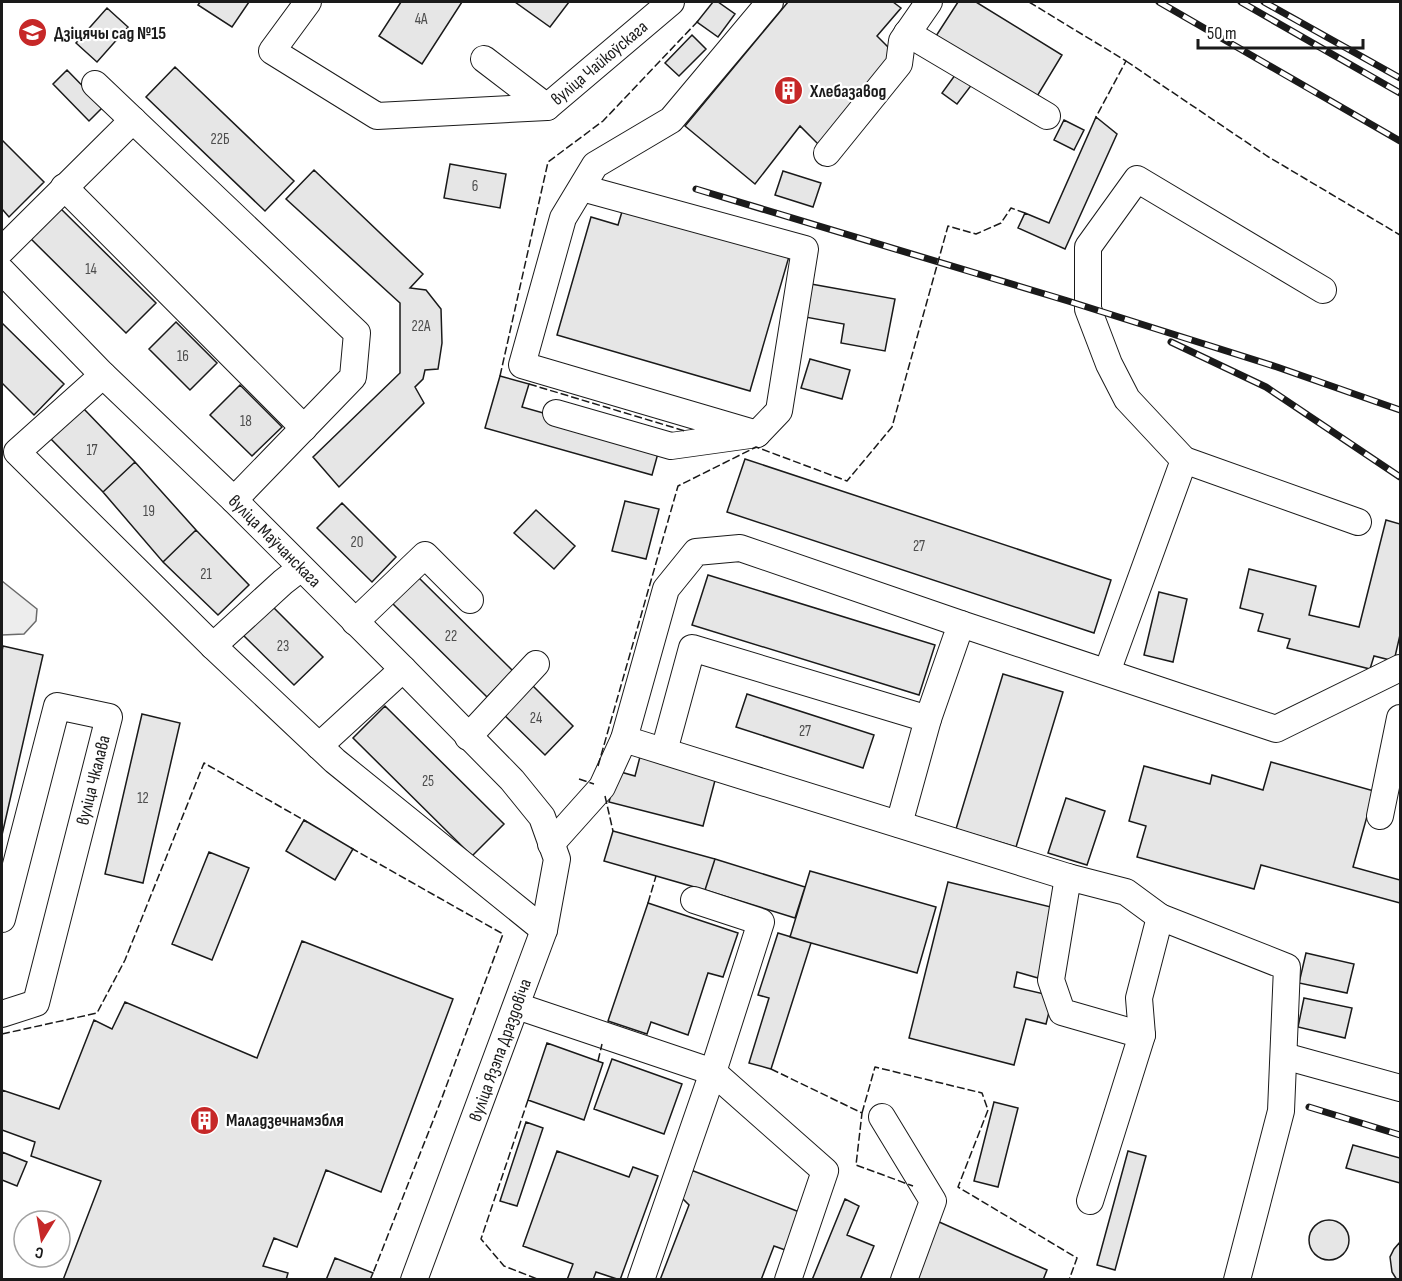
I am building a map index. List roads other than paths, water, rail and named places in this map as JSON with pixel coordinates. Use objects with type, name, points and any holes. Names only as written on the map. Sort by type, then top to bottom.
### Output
[{"type":"street","name":"вуліца Чайкоўскага","points":[[308,2],[272,51],[377,116],[547,107],[671,2]]},
{"type":"street","points":[[757,434],[522,365],[563,218],[596,165],[671,120],[770,2]]},
{"type":"street","points":[[827,153],[899,64],[902,41],[929,2]]},
{"type":"street","points":[[907,33],[1047,116]]},
{"type":"street","points":[[484,59],[547,107]]},
{"type":"street","points":[[95,84],[357,333],[353,377],[234,500]]},
{"type":"street","points":[[2,250],[132,120]]},
{"type":"street","points":[[1323,290],[1137,179],[1088,247],[1088,309],[1109,364],[1127,399],[1184,460],[1358,522]]},
{"type":"street","points":[[64,188],[304,428]]},
{"type":"street","points":[[556,413],[670,446],[757,434],[779,411],[805,249],[582,188]]},
{"type":"street","name":"вуліца Маўчанскага","points":[[2,271],[103,375],[234,500],[403,669],[512,780],[542,817]]},
{"type":"street","points":[[103,375],[9,443],[213,646],[335,761],[544,930]]},
{"type":"street","points":[[1107,672],[1184,460]]},
{"type":"street","points":[[551,844],[602,787],[624,739],[666,589],[696,552],[740,548],[1276,729],[1401,668]]},
{"type":"street","points":[[355,622],[425,555],[470,600]]},
{"type":"street","points":[[213,646],[301,568]]},
{"type":"street","points":[[899,824],[928,719],[961,624]]},
{"type":"street","points":[[664,751],[692,648],[928,719]]},
{"type":"street","points":[[468,737],[536,664]]},
{"type":"street","points":[[319,746],[403,669]]},
{"type":"street","name":"вуліца Чкалава","points":[[2,919],[57,706],[109,717],[36,1003],[2,1014]]},
{"type":"street","points":[[1380,816],[1401,718]]},
{"type":"street","points":[[624,739],[1068,877],[1126,892],[1160,916],[1287,967],[1281,1112],[1237,1280]]},
{"type":"street","name":"вуліца Язэпа Драздовіча","points":[[414,1280],[544,930],[557,859],[542,817]]},
{"type":"street","points":[[1068,877],[1051,980],[1062,1012],[1142,1035]]},
{"type":"street","points":[[641,1280],[713,1072],[761,922],[694,900]]},
{"type":"street","points":[[1090,1201],[1142,1035],[1139,998],[1160,916]]},
{"type":"street","points":[[517,1006],[713,1072],[825,1171],[788,1280]]},
{"type":"street","points":[[1284,1056],[1401,1088]]},
{"type":"street","points":[[882,1117],[933,1201],[904,1280]]},
{"type":"railway","points":[[1159,2],[1400,141]]},
{"type":"railway","points":[[1241,2],[1400,93]]},
{"type":"railway","points":[[1264,2],[1400,78]]},
{"type":"railway","points":[[696,189],[1068,301],[1277,367],[1400,410]]},
{"type":"railway","points":[[1171,342],[1266,387],[1400,477]]},
{"type":"railway","points":[[1309,1107],[1400,1135]]},
{"type":"place","name":"Дзіцячы сад №15","points":[[33,33]]},
{"type":"place","name":"Хлебазавод","points":[[789,91]]},
{"type":"place","name":"Маладзечнамэбля","points":[[205,1120]]}]
